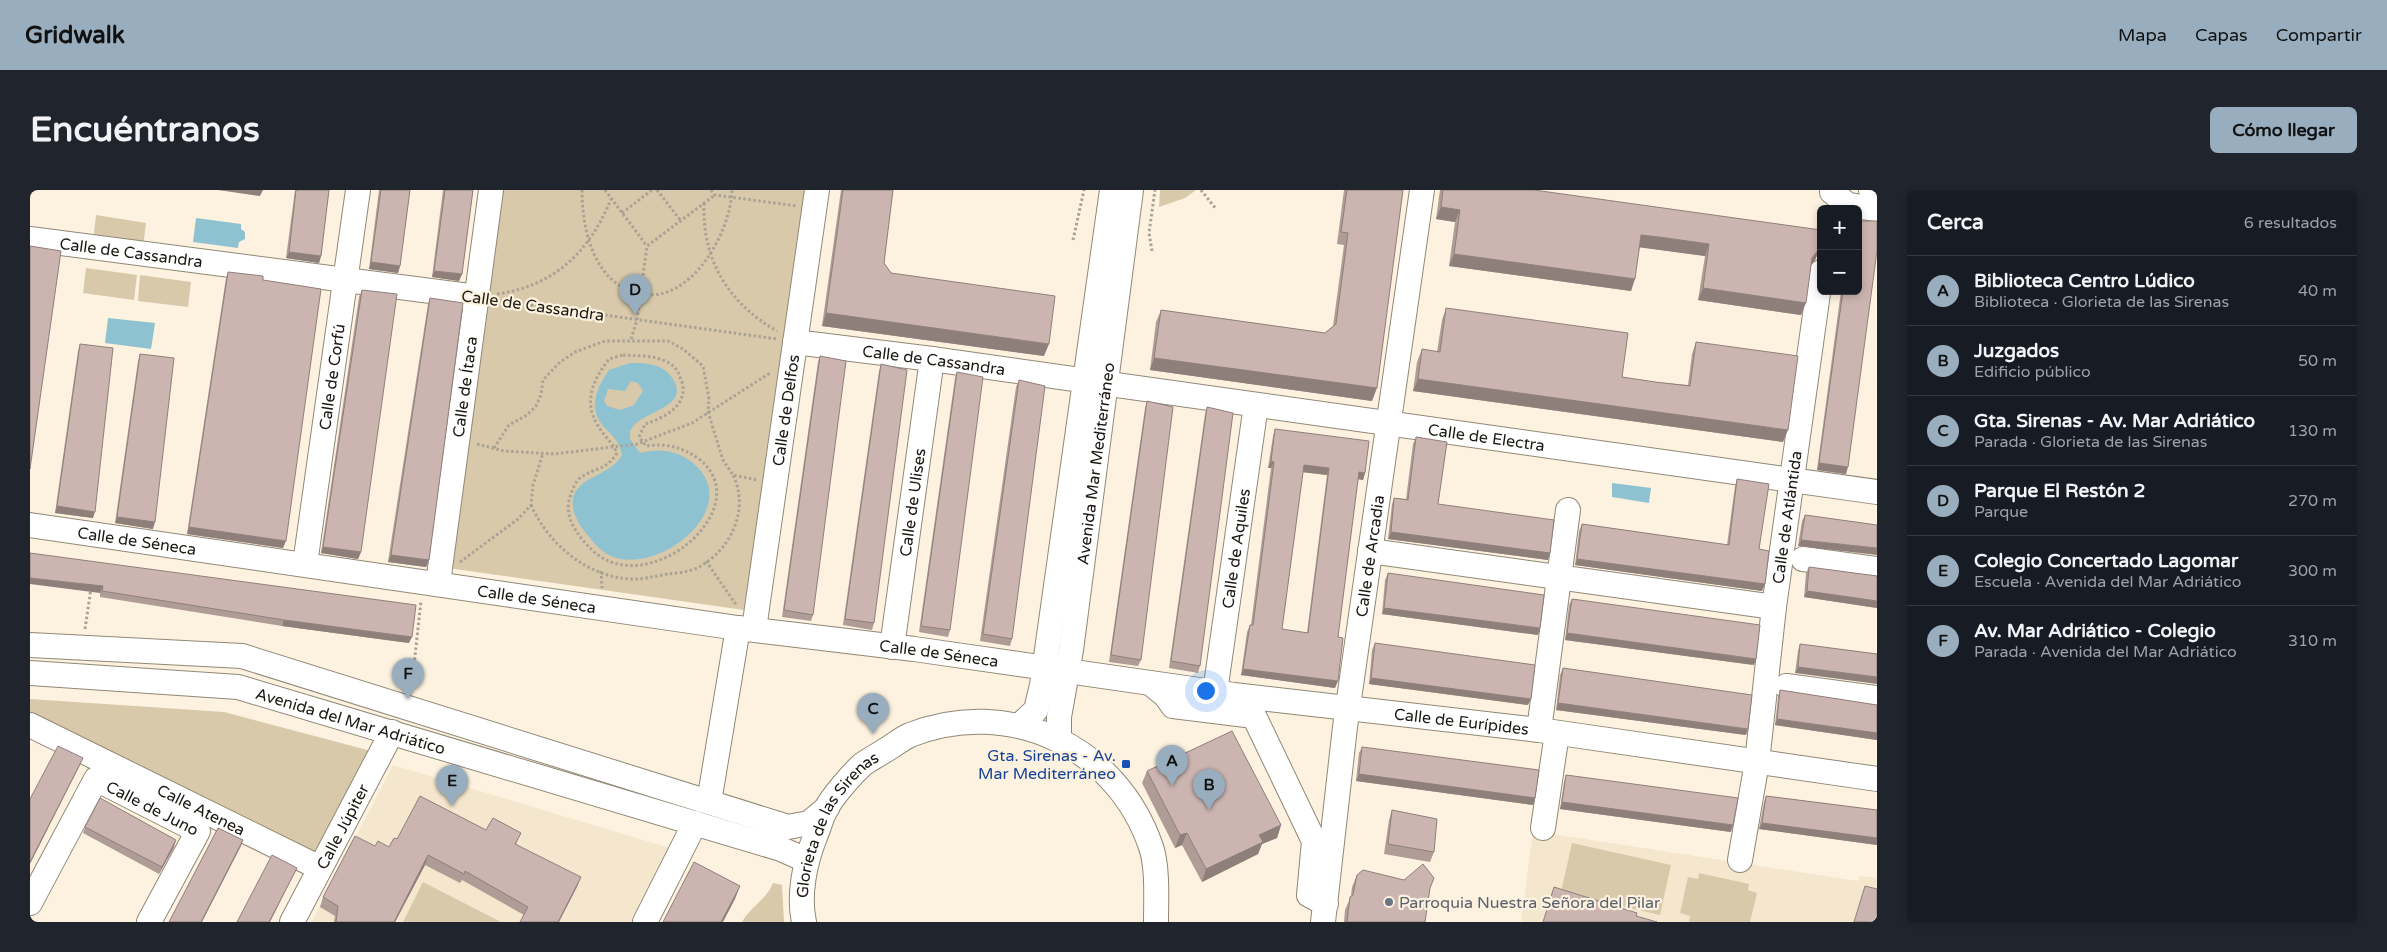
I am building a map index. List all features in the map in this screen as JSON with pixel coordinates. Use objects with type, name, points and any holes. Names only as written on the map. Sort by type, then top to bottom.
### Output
[{"type":"street","name":"Calle de Corfú","points":[[305,564],[358,190]]},
{"type":"street","name":"Calle de Ítaca","points":[[439,577],[491,190]]},
{"type":"street","name":"Avenida Mar Mediterráneo","points":[[1059,739],[1059,717],[1068,671],[1096,383],[1112,190]]},
{"type":"street","name":"Avenida Mar Mediterráneo","points":[[1020,725],[1036,710],[1131,190]]},
{"type":"street","name":"Calle de Arcadia","points":[[1325,913],[1348,708],[1422,190]]},
{"type":"street","points":[[1871,190],[1877,191]]},
{"type":"street","points":[[1830,194],[1848,205],[1877,209]]},
{"type":"street","name":"Calle de Delfos","points":[[710,802],[775,483],[816,199]]},
{"type":"street","name":"Calle de Cassandra","points":[[30,239],[477,297]]},
{"type":"street","name":"Calle de Atlántida","points":[[1740,860],[1757,762],[1774,607],[1818,295]]},
{"type":"street","name":"Calle de Cassandra","points":[[793,351],[932,359],[1096,383]]},
{"type":"street","name":"Calle de Ulises","points":[[892,646],[932,359]]},
{"type":"street","name":"Calle de Electra","points":[[1096,383],[1877,492]]},
{"type":"street","name":"Calle de Aquiles","points":[[1215,692],[1256,405]]},
{"type":"street","points":[[1543,828],[1559,578],[1568,510]]},
{"type":"street","name":"Calle de Séneca","points":[[30,525],[305,564],[439,577],[746,629],[892,646],[1044,668]]},
{"type":"street","points":[[1370,551],[1774,607]]},
{"type":"street","points":[[1803,559],[1877,569]]},
{"type":"street","name":"Avenida del Mar Adriático","points":[[30,645],[242,656],[788,827],[809,823],[827,808]]},
{"type":"street","name":"Calle de Eurípides","points":[[1044,668],[1215,692],[1548,732],[1877,779]]},
{"type":"street","name":"Avenida del Mar Adriático","points":[[30,673],[238,686],[781,849],[806,860]]},
{"type":"street","points":[[1150,683],[1166,696],[1173,706],[1240,714],[1311,859],[1309,895],[1325,913]]},
{"type":"street","points":[[1786,686],[1877,698]]},
{"type":"street","name":"Glorieta de las Sirenas","points":[[804,922],[802,913],[806,860],[827,808],[862,765],[910,735],[964,722],[1020,725],[1059,739],[1086,756],[1112,777],[1132,804],[1152,848],[1156,922]]},
{"type":"street","name":"Calle Atenea","points":[[30,725],[320,868]]},
{"type":"street","name":"Calle Júpiter","points":[[292,922],[392,732]]},
{"type":"street","name":"Calle de Juno","points":[[30,903],[96,779],[198,831],[149,922]]},
{"type":"street","points":[[645,922],[695,823]]},
{"type":"path","points":[[582,190],[583,217],[589,242],[597,261],[608,276],[640,294],[653,294],[672,290],[686,281],[711,255],[723,232],[732,190]]},
{"type":"path","points":[[605,190],[647,246]]},
{"type":"path","points":[[622,213],[652,190]]},
{"type":"path","points":[[657,190],[680,221]]},
{"type":"path","points":[[711,190],[715,195]]},
{"type":"path","points":[[1072,240],[1084,190]]},
{"type":"path","points":[[1152,251],[1149,233],[1155,190]]},
{"type":"path","points":[[1201,190],[1216,209]]},
{"type":"path","points":[[631,339],[637,320],[647,246],[680,221],[715,195],[816,199]]},
{"type":"path","points":[[477,297],[509,292],[533,284],[563,268],[589,242],[604,217],[611,198]]},
{"type":"path","points":[[458,439],[504,451],[543,453],[633,445],[692,423],[793,351],[743,307],[724,282],[711,255],[704,228],[704,203]]},
{"type":"path","name":"Calle de Cassandra","points":[[477,297],[637,320],[793,351]]},
{"type":"path","points":[[494,448],[508,425],[527,415],[536,406],[541,395],[543,380],[558,363],[575,352],[606,341],[631,339],[668,340],[683,349],[703,366],[709,399],[708,412],[723,460],[736,482],[740,501],[736,528],[724,545],[706,561],[697,568],[682,572],[650,578],[620,578],[586,565],[559,547],[538,520],[531,505],[533,485],[543,453]]},
{"type":"path","points":[[623,355],[664,360],[675,366],[684,388],[681,404],[671,412],[645,424],[639,437],[646,446],[674,446],[696,457],[715,480],[716,492],[710,518],[697,536],[679,550],[649,564],[618,565],[599,556],[579,536],[569,516],[568,502],[579,479],[611,463],[617,453],[614,448],[597,425],[592,413],[590,393],[593,384],[609,359],[623,355]]},
{"type":"path","points":[[733,475],[775,483]]},
{"type":"path","points":[[402,706],[413,674],[422,596],[439,577],[518,520],[531,505]]},
{"type":"path","points":[[706,561],[746,629]]},
{"type":"path","points":[[83,647],[92,581]]},
{"type":"shaded area","points":[[500,190],[805,190],[744,610],[448,568]]},
{"type":"shaded area","points":[[1160,190],[1196,190],[1185,198],[1159,207]]},
{"type":"shaded area","points":[[96,215],[146,223],[143,247],[93,241]]},
{"type":"shaded area","points":[[86,268],[137,275],[134,300],[83,293]]},
{"type":"shaded area","points":[[140,275],[191,282],[188,307],[138,301]]},
{"type":"shaded area","points":[[30,699],[224,712],[371,751],[316,863],[30,716]]},
{"type":"shaded area","points":[[393,765],[670,848],[631,922],[312,922]]},
{"type":"shaded area","points":[[1533,831],[1858,881],[1860,876],[1877,878],[1877,922],[1521,922]]},
{"type":"shaded area","points":[[1572,843],[1671,865],[1660,915],[1561,892]]},
{"type":"shaded area","points":[[1699,873],[1749,884],[1748,890],[1757,893],[1750,922],[1689,922],[1690,916],[1680,913],[1688,877],[1698,879]]},
{"type":"shaded area","points":[[423,882],[501,922],[403,922]]},
{"type":"shaded area","points":[[773,883],[782,885],[784,922],[742,922],[767,894]]},
{"type":"water","points":[[196,218],[241,224],[241,229],[245,232],[245,239],[239,242],[238,248],[193,242]]},
{"type":"water","points":[[108,318],[155,323],[151,349],[105,343]]},
{"type":"water","points":[[630,363],[641,363],[662,368],[670,375],[676,386],[676,395],[663,408],[635,425],[630,432],[630,439],[640,453],[668,451],[681,455],[693,463],[707,480],[709,499],[703,517],[689,534],[672,547],[651,557],[630,560],[607,554],[597,546],[583,529],[573,510],[574,495],[578,488],[583,483],[611,467],[622,455],[617,442],[599,420],[596,412],[595,405],[598,390],[609,370]],"holes":[[[631,381],[638,383],[643,391],[634,405],[620,410],[607,406],[604,401],[608,389],[625,391]]]},
{"type":"water","points":[[1612,483],[1651,488],[1649,503],[1612,497]]},
{"type":"building","points":[[296,190],[329,190],[321,256],[289,252]]},
{"type":"building","points":[[381,190],[410,190],[400,266],[371,262]]},
{"type":"building","points":[[445,190],[473,190],[462,274],[434,271]]},
{"type":"building","points":[[843,190],[893,190],[884,263],[891,273],[1055,296],[1049,344],[826,313]]},
{"type":"building","points":[[1347,190],[1403,190],[1377,388],[1154,358],[1161,310],[1325,333],[1336,324],[1348,233],[1341,232]]},
{"type":"building","points":[[1443,190],[1534,190],[1817,229],[1817,252],[1812,258],[1806,303],[1703,288],[1709,244],[1659,237],[1641,235],[1635,279],[1454,254],[1460,210],[1441,207]]},
{"type":"building","points":[[1862,221],[1877,221],[1877,251],[1848,467],[1819,463],[1842,295],[1862,295]]},
{"type":"building","points":[[30,246],[61,251],[30,469]]},
{"type":"building","points":[[228,272],[263,276],[263,280],[321,289],[286,541],[189,527]]},
{"type":"building","points":[[362,290],[397,294],[361,552],[323,547]]},
{"type":"building","points":[[430,298],[463,303],[429,560],[391,555]]},
{"type":"building","points":[[1446,308],[1628,333],[1622,377],[1655,382],[1690,386],[1696,342],[1798,356],[1788,430],[1418,379],[1422,349],[1440,352]]},
{"type":"building","points":[[80,344],[113,348],[95,512],[57,506]]},
{"type":"building","points":[[140,354],[174,358],[155,522],[117,517]]},
{"type":"building","points":[[820,356],[846,361],[813,615],[784,610]]},
{"type":"building","points":[[881,364],[907,370],[874,623],[845,619]]},
{"type":"building","points":[[957,372],[983,377],[950,630],[921,626]]},
{"type":"building","points":[[1019,380],[1045,386],[1012,639],[983,634]]},
{"type":"building","points":[[1147,401],[1173,407],[1141,660],[1111,655]]},
{"type":"building","points":[[1207,407],[1233,413],[1200,666],[1171,661]]},
{"type":"building","points":[[1275,429],[1369,441],[1365,473],[1359,472],[1338,637],[1343,638],[1338,681],[1243,669],[1250,625],[1253,625],[1274,462],[1271,461]],"holes":[[[1304,465],[1329,468],[1308,633],[1282,629]]]},
{"type":"building","points":[[1416,437],[1447,442],[1438,504],[1554,520],[1550,553],[1391,532],[1394,498],[1408,500]]},
{"type":"building","points":[[1737,479],[1769,484],[1759,549],[1769,551],[1765,584],[1577,559],[1582,524],[1729,545]]},
{"type":"building","points":[[1805,515],[1877,525],[1877,548],[1801,540]]},
{"type":"building","points":[[30,553],[416,605],[412,637],[284,620],[102,591],[103,586],[30,578]]},
{"type":"building","points":[[1809,567],[1877,576],[1877,601],[1807,591]]},
{"type":"building","points":[[1388,573],[1544,595],[1540,628],[1384,608]]},
{"type":"building","points":[[1572,599],[1760,625],[1756,659],[1567,633]]},
{"type":"building","points":[[1375,643],[1535,665],[1531,699],[1371,678]]},
{"type":"building","points":[[1800,644],[1877,654],[1877,677],[1798,667]]},
{"type":"building","points":[[1563,668],[1752,695],[1748,729],[1558,703]]},
{"type":"building","points":[[1780,690],[1877,705],[1877,733],[1777,719]]},
{"type":"building","points":[[1232,731],[1281,825],[1259,835],[1263,842],[1206,869],[1187,833],[1180,835],[1147,771]]},
{"type":"building","points":[[58,746],[83,758],[30,862],[30,799]]},
{"type":"building","points":[[1362,747],[1539,770],[1535,798],[1359,774]]},
{"type":"building","points":[[1566,775],[1738,798],[1733,825],[1562,802]]},
{"type":"building","points":[[420,796],[486,830],[493,818],[521,833],[515,844],[581,877],[558,922],[520,922],[528,907],[465,871],[464,874],[428,855],[394,922],[336,922],[338,906],[323,897],[355,836],[375,846],[378,841],[389,847],[394,838],[397,839]]},
{"type":"building","points":[[1766,796],[1877,810],[1877,838],[1762,823]]},
{"type":"building","points":[[100,798],[176,840],[162,867],[85,827]]},
{"type":"building","points":[[1392,810],[1437,819],[1434,852],[1388,844]]},
{"type":"building","points":[[218,828],[243,840],[201,922],[169,922]]},
{"type":"building","points":[[272,855],[297,868],[269,922],[237,922]]},
{"type":"building","points":[[694,862],[740,886],[721,922],[663,922]]},
{"type":"building","name":"Parroquia Nuestra Señora del Pilar","points":[[1423,864],[1434,878],[1430,888],[1425,922],[1347,922],[1350,897],[1353,895],[1357,875],[1363,870],[1404,880]]},
{"type":"building","points":[[1865,886],[1877,889],[1877,922],[1854,922]]},
{"type":"building","points":[[1554,887],[1637,913],[1636,916],[1657,922],[1543,922]]},
{"type":"place","name":"Parque El Restón 2","points":[[635,315]]},
{"type":"place","name":"Av. Mar Adriático - Colegio","points":[[408,699]]},
{"type":"place","name":"Gta. Sirenas - Av. Mar Adriático","points":[[873,734]]},
{"type":"place","name":"Gta. Sirenas - Av. Mar Mediterráneo","points":[[1126,764]]},
{"type":"place","name":"Biblioteca Centro Lúdico","points":[[1172,786]]},
{"type":"place","name":"Colegio Concertado Lagomar","points":[[452,806]]},
{"type":"place","name":"Juzgados","points":[[1209,810]]},
{"type":"place","name":"Parroquia Nuestra Señora del Pilar","points":[[1389,902]]}]
